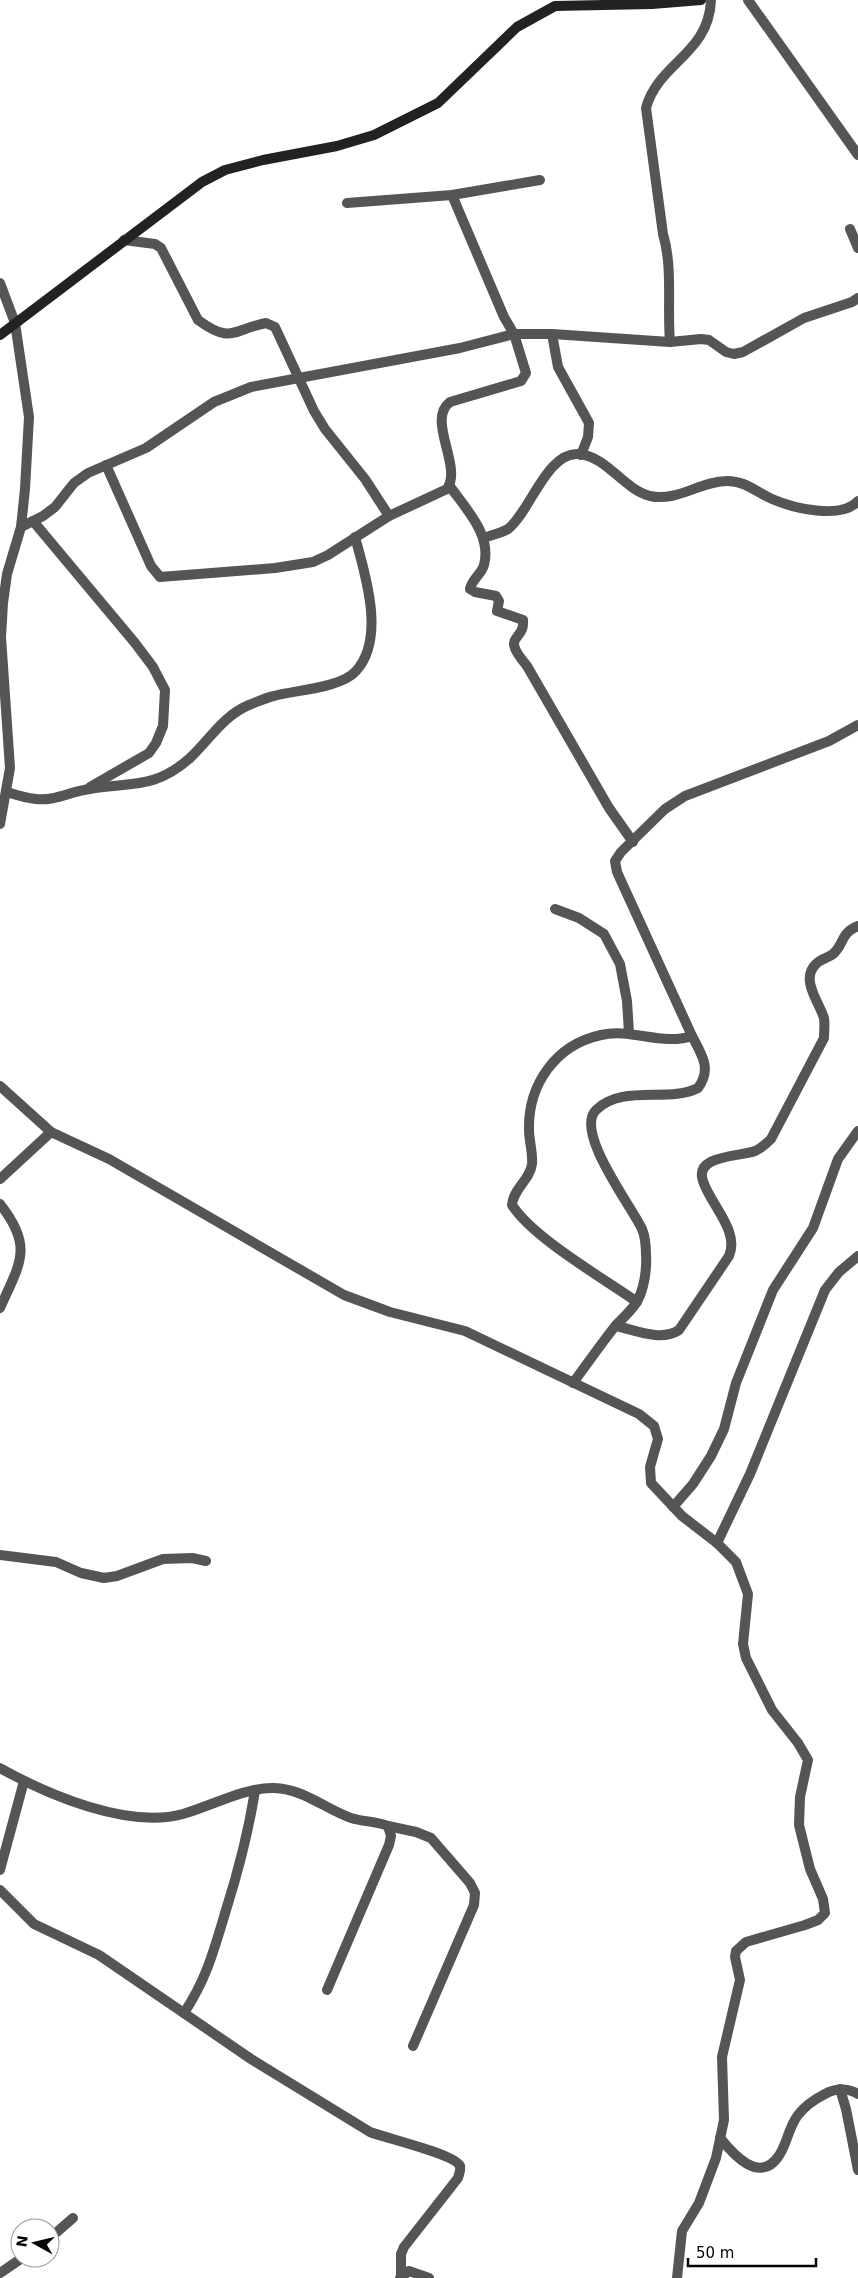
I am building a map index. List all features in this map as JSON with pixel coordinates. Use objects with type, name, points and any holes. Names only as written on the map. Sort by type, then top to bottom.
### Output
[{"type":"street","points":[[0,334],[202,182],[225,170],[263,160],[337,146],[374,135],[438,103],[517,27],[555,6],[652,4],[701,0]]},
{"type":"street","points":[[670,342],[668,252],[662,234],[646,108],[653,90],[703,35],[710,12],[711,0]]},
{"type":"street","points":[[748,0],[858,155]]},
{"type":"street","points":[[347,203],[452,194],[540,180]]},
{"type":"street","points":[[106,465],[150,566],[160,577],[276,568],[313,562],[328,555],[389,516],[447,489],[452,476],[441,419],[442,412],[450,402],[521,381],[524,378],[525,369],[514,334],[504,317],[452,194]]},
{"type":"street","points":[[850,229],[858,248]]},
{"type":"street","points":[[124,240],[155,244],[161,248],[198,320],[208,327],[218,332],[231,334],[266,323],[275,327],[314,411],[325,429],[365,479],[389,516]]},
{"type":"street","points":[[0,283],[15,323],[29,417],[25,489],[20,527],[1,604],[7,792],[0,824]]},
{"type":"street","points":[[20,527],[43,516],[55,507],[74,483],[88,473],[146,448],[214,402],[251,388],[460,348],[514,334],[552,334],[670,342],[701,339],[709,340],[726,352],[734,354],[743,352],[804,318],[852,302],[858,298]]},
{"type":"street","points":[[552,334],[558,367],[589,423],[588,437],[581,454]]},
{"type":"street","points":[[484,538],[507,529],[513,524],[559,461],[573,454],[581,454],[597,460],[649,496],[680,496],[713,483],[727,481],[744,483],[770,498],[790,506],[813,510],[838,511],[852,508],[858,501]]},
{"type":"street","points":[[450,485],[486,544],[484,566],[472,582],[470,589],[496,596],[499,599],[497,611],[523,620],[522,627],[514,640],[515,652],[531,672],[609,808],[633,842]]},
{"type":"street","points":[[33,521],[153,666],[165,690],[163,726],[156,743],[149,753],[84,790]]},
{"type":"street","points":[[7,792],[36,799],[49,799],[84,790],[161,779],[190,758],[222,723],[246,706],[274,696],[343,681],[356,672],[365,657],[372,616],[365,573],[354,537]]},
{"type":"street","points":[[573,1383],[616,1326],[637,1302],[643,1285],[646,1257],[643,1230],[603,1162],[594,1140],[591,1119],[595,1111],[605,1104],[621,1098],[646,1094],[682,1093],[698,1088],[706,1068],[705,1060],[692,1036],[617,872],[615,861],[665,809],[685,796],[829,741],[858,725]]},
{"type":"street","points":[[555,909],[579,918],[604,934],[620,964],[627,1001],[629,1033]]},
{"type":"street","points":[[616,1326],[662,1336],[679,1330],[729,1256],[732,1243],[729,1233],[703,1182],[702,1169],[704,1165],[717,1160],[757,1150],[771,1139],[824,1038],[824,1020],[810,986],[813,969],[816,963],[834,954],[842,937],[852,928],[858,926]]},
{"type":"street","points":[[637,1302],[562,1251],[528,1223],[512,1205],[514,1196],[530,1172],[532,1154],[528,1132],[532,1094],[550,1065],[573,1046],[601,1035],[629,1033],[680,1040],[692,1036]]},
{"type":"street","points":[[0,1086],[51,1132],[109,1159],[344,1295],[390,1312],[465,1331],[639,1414],[654,1426],[658,1439],[650,1467],[651,1483],[682,1516],[717,1543],[736,1562],[746,1584],[748,1607],[743,1644],[746,1658],[772,1710],[798,1743],[808,1760],[808,1768],[800,1797],[799,1825],[810,1869],[825,1907],[825,1913],[818,1920],[769,1937],[746,1942],[736,1952],[740,1980],[722,2057],[724,2120],[716,2158],[699,2203],[682,2231],[677,2278]]},
{"type":"street","points":[[674,1508],[698,1477],[724,1428],[736,1383],[767,1305],[774,1290],[813,1228],[838,1159],[858,1131]]},
{"type":"street","points":[[0,1179],[51,1132]]},
{"type":"street","points":[[0,1204],[12,1220],[21,1239],[20,1259],[0,1308]]},
{"type":"street","points":[[717,1543],[750,1474],[825,1290],[839,1272],[858,1256]]},
{"type":"street","points":[[0,1555],[56,1562],[81,1573],[104,1578],[117,1576],[163,1560],[192,1558],[206,1561]]},
{"type":"street","points":[[0,1768],[24,1781],[112,1815],[153,1818],[182,1815],[255,1791],[272,1788],[300,1793],[352,1818],[416,1832],[432,1838],[470,1883],[475,1893],[474,1904],[414,2046]]},
{"type":"street","points":[[0,1870],[24,1781]]},
{"type":"street","points":[[184,2013],[203,1981],[217,1946],[248,1834],[255,1791]]},
{"type":"street","points":[[327,1990],[389,1845],[391,1836],[388,1826]]},
{"type":"street","points":[[0,1890],[34,1924],[99,1955],[251,2059],[370,2132],[387,2139],[419,2146],[458,2164],[460,2167],[458,2178],[404,2247],[401,2254],[400,2277]]},
{"type":"street","points":[[720,2138],[736,2158],[746,2165],[758,2168],[771,2165],[778,2157],[791,2127],[807,2105],[827,2093],[840,2089],[850,2090],[858,2094]]},
{"type":"street","points":[[840,2089],[846,2109],[858,2170]]},
{"type":"street","points":[[60,2229],[73,2218]]},
{"type":"street","points":[[400,2277],[409,2271],[413,2271],[429,2278]]}]
